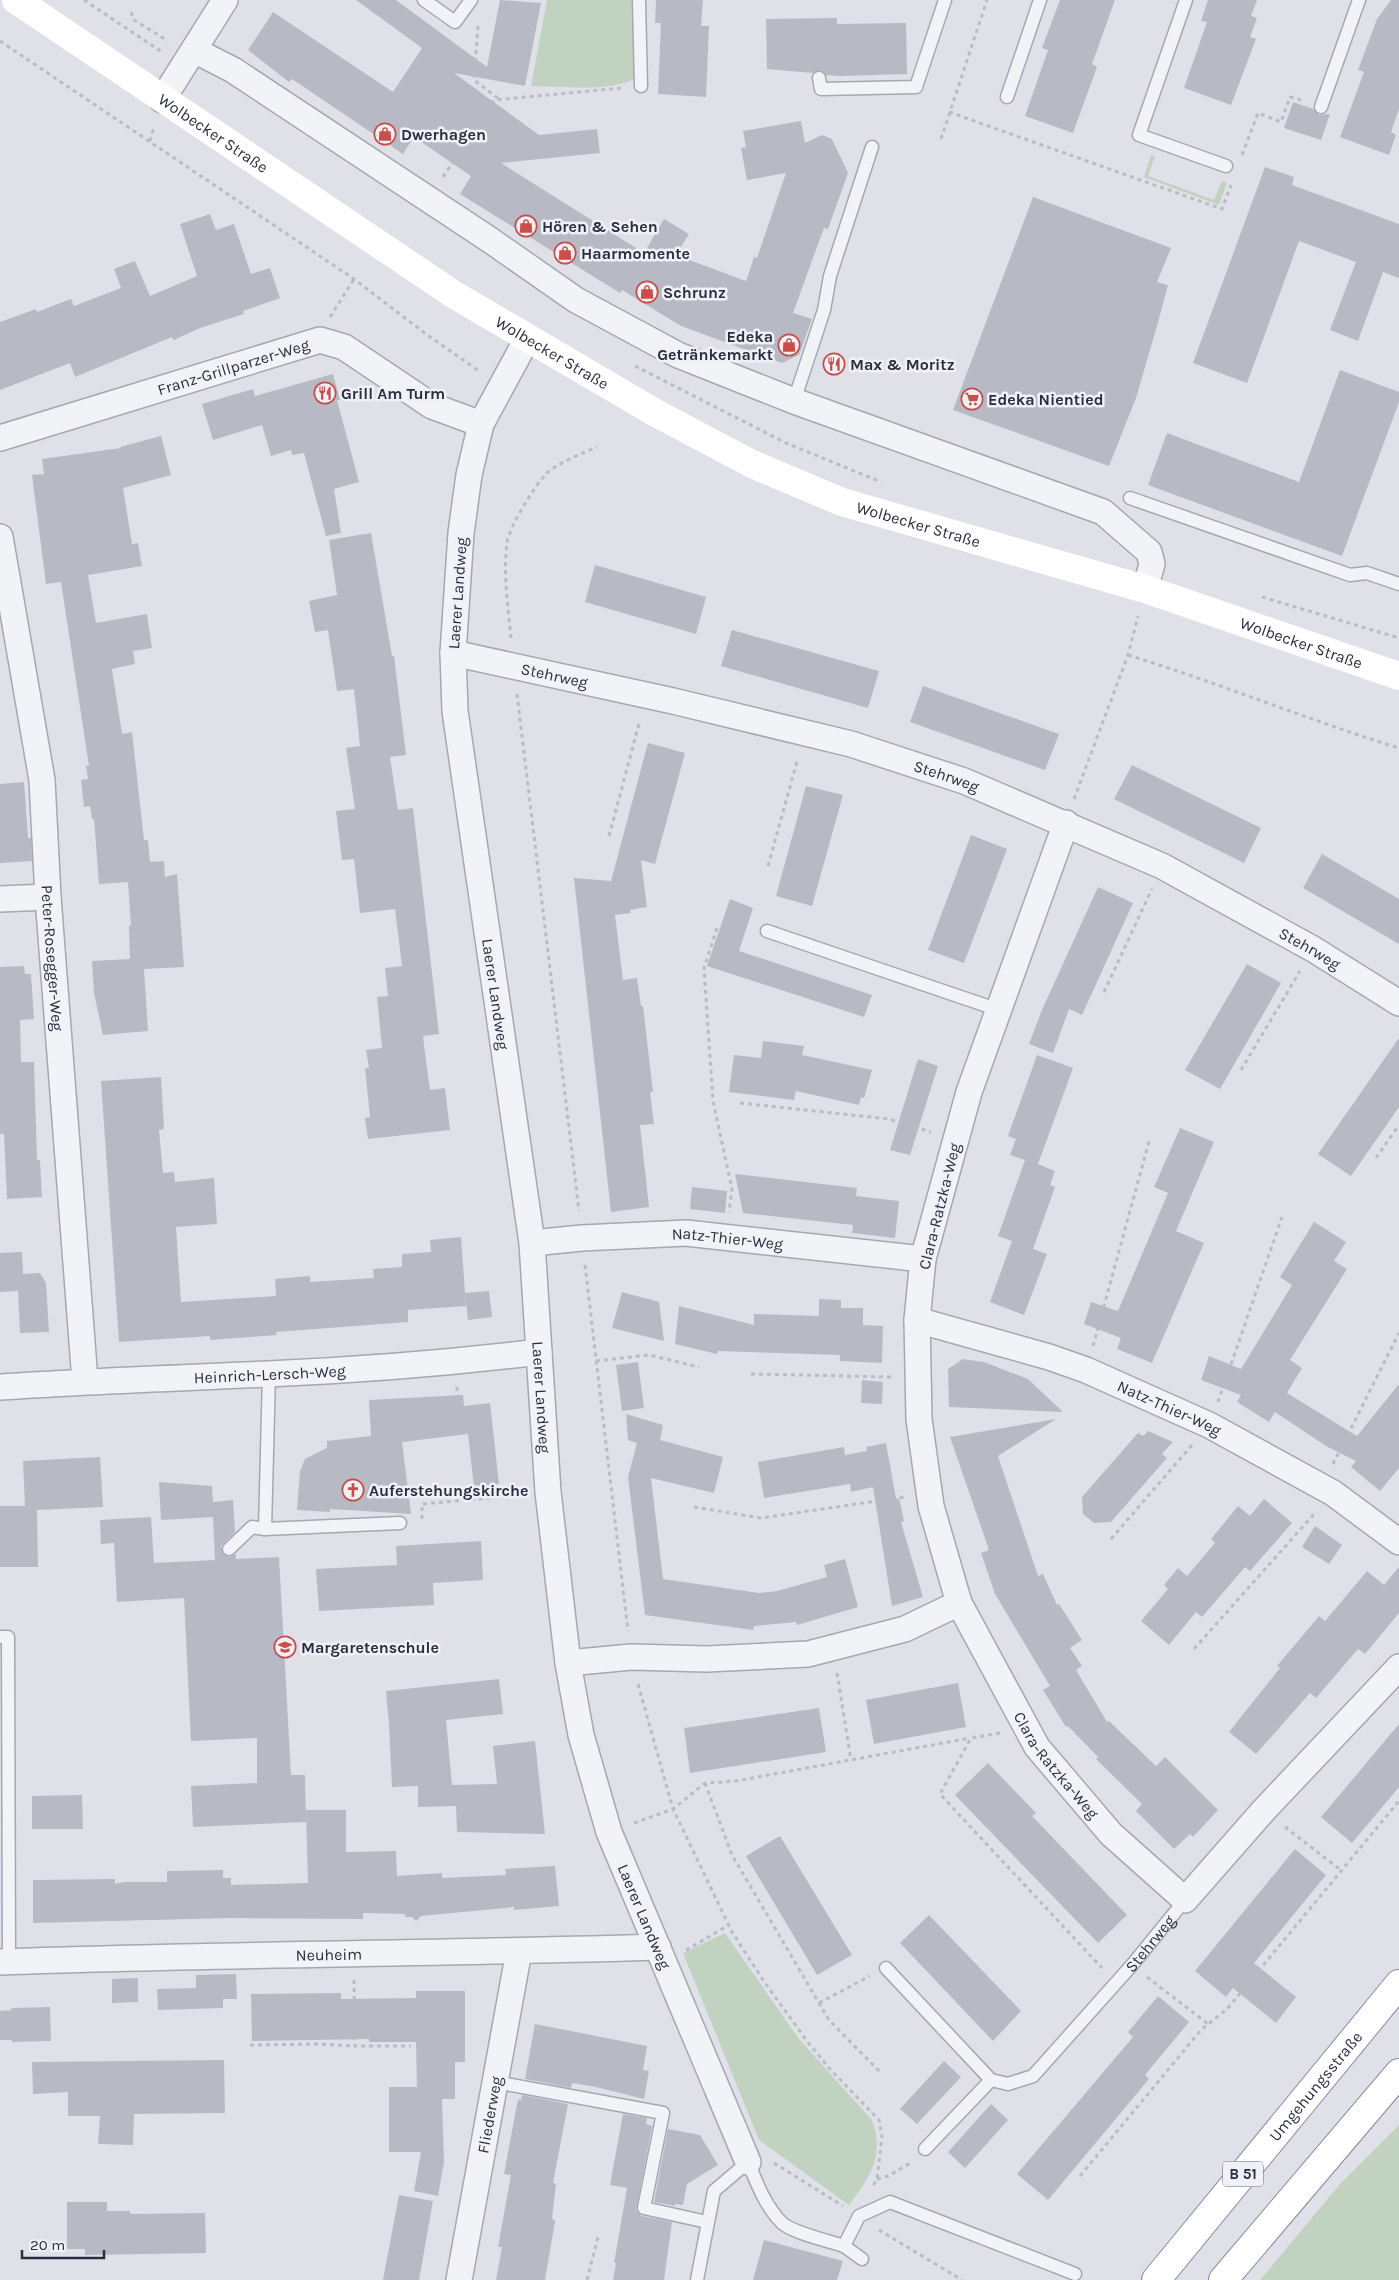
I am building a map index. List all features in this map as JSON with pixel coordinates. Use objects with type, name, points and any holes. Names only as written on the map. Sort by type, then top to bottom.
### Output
[{"type":"main road","name":"Wolbecker Straße","points":[[16,0],[162,100],[454,294],[527,339],[654,412],[752,464],[842,502],[1146,589],[1399,676]]},
{"type":"main road","name":"Umgehungsstraße","points":[[1156,2280],[1399,1984]]},
{"type":"main road","points":[[1223,2280],[1399,2073]]},
{"type":"street","points":[[162,100],[225,0]]},
{"type":"street","points":[[192,52],[233,70],[490,240],[576,300],[678,355],[794,401],[1103,512],[1149,552],[1152,564],[1146,589]]},
{"type":"street","name":"Laerer Landweg","points":[[527,339],[481,424],[469,475],[461,533],[453,653],[455,711],[532,1243],[548,1492],[568,1663],[581,1735],[609,1832],[748,2162]]},
{"type":"street","name":"Franz-Grillparzer-Weg","points":[[0,438],[320,340],[344,347],[432,406],[481,424]]},
{"type":"street","name":"Peter-Rosegger-Weg","points":[[0,537],[42,780],[48,897],[85,1381]]},
{"type":"street","name":"Stehrweg","points":[[453,653],[647,695],[851,744],[964,782],[1066,823],[1162,866],[1313,949],[1399,1002]]},
{"type":"street","name":"Clara-Ratzka-Weg","points":[[1066,823],[969,1092],[923,1259],[918,1320],[919,1419],[929,1493],[959,1603],[1037,1747],[1111,1834],[1185,1900]]},
{"type":"street","points":[[0,900],[48,897]]},
{"type":"street","name":"Natz-Thier-Weg","points":[[532,1243],[582,1238],[686,1233],[923,1259]]},
{"type":"street","name":"Natz-Thier-Weg","points":[[918,1320],[1048,1356],[1086,1370],[1209,1425],[1328,1490],[1399,1542]]},
{"type":"street","name":"Heinrich-Lersch-Weg","points":[[0,1387],[85,1381],[269,1374],[456,1362],[539,1352]]},
{"type":"street","points":[[568,1663],[631,1657],[707,1659],[808,1654],[905,1628],[959,1603]]},
{"type":"street","name":"Stehrweg","points":[[1185,1900],[1264,1810],[1399,1666]]},
{"type":"street","name":"Neuheim","points":[[4,1962],[519,1951],[661,1954]]},
{"type":"street","name":"Fliederweg","points":[[459,2280],[519,1951]]},
{"type":"lane","points":[[424,0],[455,22],[471,0]]},
{"type":"lane","points":[[639,0],[641,86]]},
{"type":"lane","points":[[818,78],[821,89],[916,87],[945,0]]},
{"type":"lane","points":[[1007,97],[1040,0]]},
{"type":"lane","points":[[1186,0],[1139,135],[1226,166]]},
{"type":"lane","points":[[1321,107],[1359,0]]},
{"type":"lane","points":[[794,401],[824,310],[830,276],[872,147]]},
{"type":"lane","points":[[1130,498],[1350,575],[1368,573],[1399,584]]},
{"type":"lane","points":[[767,931],[999,1010]]},
{"type":"lane","points":[[265,1529],[269,1374]]},
{"type":"lane","points":[[230,1550],[252,1527],[265,1529],[400,1523]]},
{"type":"lane","points":[[0,1637],[8,1637],[4,1962]]},
{"type":"lane","name":"Stehrweg","points":[[991,2080],[1008,2084],[1033,2076],[1132,1965],[1185,1900]]},
{"type":"lane","points":[[886,1968],[991,2080],[925,2149]]},
{"type":"lane","points":[[495,2082],[663,2113],[644,2208],[707,2222]]},
{"type":"lane","points":[[697,2280],[714,2191],[748,2162]]},
{"type":"lane","name":"Laerer Landweg","points":[[748,2162],[762,2194],[783,2224],[844,2246],[862,2259]]},
{"type":"lane","points":[[844,2246],[859,2216],[890,2202],[1075,2274]]},
{"type":"path","points":[[940,139],[987,0]]},
{"type":"path","points":[[131,12],[134,20],[192,52]]},
{"type":"path","points":[[479,18],[474,80],[500,99]]},
{"type":"path","points":[[0,41],[354,279],[426,334],[501,386]]},
{"type":"path","points":[[428,200],[494,100],[641,86]]},
{"type":"path","points":[[320,340],[333,310],[354,279]]},
{"type":"path","points":[[598,447],[579,454],[547,473],[522,509],[507,540],[505,570],[513,667],[631,1657],[672,1809],[729,1926],[765,1983],[829,2068],[879,2120],[882,2136],[877,2179],[888,2176],[913,2162],[918,2151],[925,2149]]},
{"type":"path","points":[[1066,823],[1128,655],[1146,589]]},
{"type":"path","points":[[1128,655],[1184,672],[1324,725],[1399,748]]},
{"type":"path","points":[[608,836],[647,695]]},
{"type":"path","points":[[768,866],[804,733]]},
{"type":"path","points":[[1104,992],[1162,866]]},
{"type":"path","points":[[717,928],[704,968],[713,1101],[732,1189],[726,1237]]},
{"type":"path","points":[[1241,1070],[1313,949]]},
{"type":"path","points":[[740,1103],[889,1119],[956,1139]]},
{"type":"path","points":[[1376,1158],[1399,1125]]},
{"type":"path","points":[[1086,1370],[1150,1138]]},
{"type":"path","points":[[1111,1539],[1209,1425],[1282,1217]]},
{"type":"path","points":[[1194,1649],[1328,1490],[1399,1334]]},
{"type":"path","points":[[596,1361],[649,1356],[699,1367]]},
{"type":"path","points":[[751,1374],[918,1378]]},
{"type":"path","points":[[400,1523],[422,1519],[422,1504],[548,1492]]},
{"type":"path","points":[[694,1506],[761,1518],[929,1493]]},
{"type":"path","points":[[833,1648],[852,1760]]},
{"type":"path","points":[[609,1832],[672,1809],[706,1783],[736,1781],[1027,1728]]},
{"type":"path","points":[[971,1738],[940,1794],[1116,1983]]},
{"type":"path","points":[[706,1783],[732,1855],[829,2020],[882,2074]]},
{"type":"path","points":[[1080,2176],[1201,2030],[1227,2009],[1399,1801]]},
{"type":"path","points":[[1264,1810],[1342,1871]]},
{"type":"path","points":[[661,1954],[729,1926]]},
{"type":"path","points":[[353,1954],[356,2046]]},
{"type":"path","points":[[1132,1965],[1208,2024]]},
{"type":"path","points":[[819,2003],[886,1968]]},
{"type":"path","points":[[250,2045],[411,2046]]},
{"type":"path","points":[[748,2162],[763,2155],[859,2216]]},
{"type":"path","points":[[891,2236],[962,2280]]},
{"type":"path","points":[[587,2280],[598,2237]]},
{"type":"green space","points":[[547,0],[635,0],[637,78],[612,86],[531,86]]},
{"type":"green space","points":[[1151,155],[1155,156],[1148,176],[1214,200],[1222,181],[1227,183],[1219,205],[1144,177]]},
{"type":"green space","points":[[725,1933],[799,2039],[872,2120],[876,2133],[876,2155],[869,2175],[849,2205],[759,2140],[683,1953]]},
{"type":"green space","points":[[1399,2125],[1399,2280],[1260,2280],[1341,2183]]},
{"type":"building","points":[[356,0],[396,0],[487,67],[500,0],[541,3],[525,86],[454,73],[539,135],[597,129],[600,153],[501,163],[644,253],[664,219],[689,234],[676,255],[746,281],[754,257],[757,258],[786,173],[747,180],[741,148],[746,147],[743,131],[801,121],[805,143],[822,135],[832,139],[848,173],[828,229],[824,228],[793,313],[812,319],[799,355],[782,363],[681,326],[622,290],[620,293],[460,194],[471,176],[414,137],[403,154],[292,79],[289,82],[248,50],[273,12],[393,92],[422,48]]},
{"type":"building","points":[[656,0],[703,0],[701,26],[709,26],[706,97],[658,94],[661,23],[655,23]]},
{"type":"building","points":[[1060,0],[1115,0],[1092,64],[1097,67],[1073,133],[1025,116],[1048,50],[1042,48]]},
{"type":"building","points":[[1208,0],[1257,0],[1251,16],[1257,18],[1250,37],[1256,39],[1231,105],[1184,88],[1207,22],[1201,21]]},
{"type":"building","points":[[1391,0],[1399,0],[1399,109],[1391,132],[1396,135],[1389,155],[1340,137],[1364,72],[1358,70],[1377,19]]},
{"type":"building","points":[[837,18],[837,24],[906,23],[907,74],[840,76],[826,75],[821,70],[813,73],[767,69],[766,19]]},
{"type":"building","points":[[1293,102],[1313,109],[1319,115],[1330,114],[1321,140],[1284,128]]},
{"type":"building","points":[[1265,167],[1294,177],[1292,185],[1399,224],[1399,278],[1383,272],[1358,341],[1330,330],[1356,262],[1299,241],[1247,383],[1193,363]]},
{"type":"building","points":[[1033,197],[1171,248],[1157,282],[1168,285],[1157,326],[1136,398],[1109,466],[953,410]]},
{"type":"building","points":[[210,214],[216,230],[234,224],[251,274],[270,268],[280,298],[243,311],[244,314],[200,328],[174,340],[172,337],[75,377],[70,363],[0,390],[0,322],[36,309],[37,312],[71,299],[74,306],[121,288],[114,269],[135,261],[150,296],[197,276],[180,224]]},
{"type":"building","points":[[1340,370],[1399,392],[1399,402],[1342,556],[1148,485],[1167,433],[1299,482]]},
{"type":"building","points":[[333,374],[340,400],[337,400],[359,482],[334,489],[341,533],[326,536],[304,453],[292,455],[291,450],[271,456],[262,425],[213,440],[202,404],[253,389],[255,396]]},
{"type":"building","points":[[161,436],[171,475],[123,488],[132,544],[138,543],[142,566],[88,575],[96,623],[147,614],[152,648],[133,651],[135,664],[112,669],[122,734],[132,732],[144,840],[148,840],[150,862],[164,861],[165,877],[177,874],[184,967],[144,969],[148,1031],[103,1035],[94,993],[92,961],[130,959],[129,926],[131,926],[128,882],[99,884],[94,819],[92,819],[90,806],[84,807],[81,780],[88,779],[86,766],[89,766],[61,582],[46,584],[32,475],[44,474],[42,459],[121,448]]},
{"type":"building","points":[[371,533],[392,656],[394,656],[406,755],[390,757],[398,810],[413,808],[439,1034],[423,1036],[426,1061],[430,1090],[445,1088],[450,1130],[368,1139],[365,1118],[370,1117],[365,1068],[369,1068],[366,1050],[382,1048],[377,997],[388,996],[385,968],[402,966],[395,909],[360,913],[354,859],[342,860],[336,811],[355,809],[346,748],[360,746],[354,689],[337,691],[328,630],[315,632],[309,601],[337,595],[329,540]]},
{"type":"building","points":[[595,565],[706,597],[696,634],[585,602]]},
{"type":"building","points":[[732,630],[879,671],[868,708],[721,666]]},
{"type":"building","points":[[923,686],[1059,734],[1045,770],[910,722]]},
{"type":"building","points":[[648,743],[685,753],[655,864],[641,860],[647,907],[630,910],[631,913],[615,915],[623,980],[637,978],[641,1006],[643,1006],[653,1092],[650,1092],[654,1124],[640,1125],[649,1207],[611,1212],[574,878],[611,881]]},
{"type":"building","points":[[1132,765],[1261,828],[1244,863],[1114,799]]},
{"type":"building","points":[[24,782],[28,838],[31,838],[32,861],[0,863],[0,784]]},
{"type":"building","points":[[806,786],[843,795],[812,906],[776,896]]},
{"type":"building","points":[[971,835],[1007,849],[964,963],[928,950]]},
{"type":"building","points":[[1322,854],[1399,899],[1399,944],[1303,888]]},
{"type":"building","points":[[1098,887],[1133,903],[1082,1015],[1069,1009],[1053,1053],[1029,1044],[1042,1010]]},
{"type":"building","points":[[730,899],[753,908],[739,951],[872,995],[864,1017],[707,966]]},
{"type":"building","points":[[1247,964],[1281,983],[1220,1089],[1185,1070]]},
{"type":"building","points":[[24,966],[25,974],[31,974],[34,1019],[20,1020],[21,1062],[34,1062],[37,1160],[40,1160],[42,1197],[7,1199],[4,1134],[0,1134],[0,967]]},
{"type":"building","points":[[1399,1038],[1399,1107],[1351,1176],[1318,1154]]},
{"type":"building","points":[[763,1041],[804,1046],[802,1055],[872,1070],[864,1098],[861,1097],[859,1105],[796,1091],[794,1100],[729,1092],[734,1055],[761,1058]]},
{"type":"building","points":[[1037,1055],[1073,1068],[1038,1164],[1055,1171],[1050,1185],[1055,1187],[1033,1249],[1047,1254],[1024,1315],[990,1302],[1012,1241],[998,1236],[1025,1160],[1010,1155],[1016,1139],[1008,1136]]},
{"type":"building","points":[[918,1059],[938,1066],[910,1155],[890,1150]]},
{"type":"building","points":[[161,1077],[164,1129],[159,1130],[163,1173],[174,1172],[175,1182],[214,1178],[217,1224],[176,1227],[181,1302],[276,1296],[275,1279],[310,1276],[310,1282],[374,1278],[373,1269],[402,1267],[402,1254],[431,1252],[430,1240],[461,1237],[466,1306],[408,1310],[408,1322],[276,1332],[277,1335],[210,1340],[210,1336],[119,1342],[101,1081]]},
{"type":"building","points":[[1180,1128],[1214,1142],[1176,1231],[1204,1243],[1152,1363],[1117,1349],[1121,1338],[1084,1324],[1091,1302],[1118,1311],[1168,1193],[1154,1187]]},
{"type":"building","points":[[735,1174],[857,1188],[856,1196],[899,1201],[895,1238],[852,1233],[853,1225],[743,1213]]},
{"type":"building","points":[[692,1187],[727,1191],[725,1213],[690,1209]]},
{"type":"building","points":[[1314,1222],[1346,1242],[1334,1261],[1347,1269],[1290,1360],[1302,1368],[1287,1393],[1357,1436],[1399,1384],[1399,1468],[1380,1491],[1351,1467],[1356,1461],[1326,1446],[1275,1412],[1269,1422],[1237,1402],[1241,1395],[1201,1380],[1209,1356],[1241,1369],[1292,1285],[1280,1277]]},
{"type":"building","points":[[22,1252],[23,1274],[40,1273],[46,1283],[49,1332],[20,1333],[18,1291],[0,1292],[0,1253]]},
{"type":"building","points":[[489,1291],[492,1317],[468,1320],[465,1293]]},
{"type":"building","points":[[622,1292],[659,1302],[664,1341],[612,1328]]},
{"type":"building","points":[[819,1299],[841,1300],[841,1308],[863,1308],[863,1325],[883,1326],[882,1363],[840,1361],[840,1355],[718,1351],[717,1354],[675,1344],[679,1306],[754,1325],[754,1314],[819,1316]]},
{"type":"building","points":[[963,1359],[984,1362],[1028,1379],[1063,1412],[949,1407],[948,1369]]},
{"type":"building","points":[[638,1362],[644,1408],[622,1411],[616,1365]]},
{"type":"building","points":[[862,1380],[883,1382],[882,1404],[861,1403]]},
{"type":"building","points":[[463,1395],[464,1406],[490,1403],[499,1484],[474,1487],[468,1434],[402,1442],[411,1514],[330,1509],[330,1512],[297,1510],[300,1471],[305,1459],[327,1448],[327,1441],[371,1436],[369,1400]]},
{"type":"building","points":[[626,1414],[663,1425],[660,1440],[723,1457],[714,1493],[651,1478],[663,1579],[759,1593],[777,1591],[827,1577],[824,1565],[845,1559],[858,1607],[797,1625],[796,1622],[754,1626],[753,1630],[645,1615],[628,1477],[637,1443],[628,1440]]},
{"type":"building","points":[[1056,1419],[998,1456],[1038,1576],[1043,1574],[1057,1605],[1059,1604],[1082,1640],[1070,1648],[1082,1666],[1076,1670],[1107,1722],[1109,1721],[1156,1766],[1165,1757],[1218,1810],[1193,1837],[1190,1834],[1174,1849],[1136,1811],[1142,1804],[1096,1759],[1098,1757],[1068,1726],[1066,1727],[1043,1690],[1050,1686],[995,1594],[981,1553],[989,1550],[950,1437]]},
{"type":"building","points":[[1148,1431],[1173,1442],[1162,1454],[1167,1458],[1111,1522],[1094,1523],[1083,1514],[1082,1497],[1138,1433],[1143,1436]]},
{"type":"building","points":[[886,1443],[896,1499],[899,1498],[904,1521],[901,1522],[923,1597],[892,1606],[873,1487],[851,1492],[850,1484],[764,1498],[758,1462],[844,1447],[845,1455],[867,1451],[866,1447]]},
{"type":"building","points":[[100,1457],[103,1507],[37,1510],[38,1567],[0,1567],[0,1506],[25,1506],[23,1461]]},
{"type":"building","points":[[159,1482],[212,1486],[213,1502],[233,1500],[235,1532],[221,1546],[224,1555],[230,1557],[236,1554],[236,1559],[279,1557],[291,1775],[305,1775],[306,1822],[193,1827],[191,1786],[257,1783],[257,1738],[191,1741],[184,1598],[117,1602],[114,1543],[101,1544],[100,1520],[151,1517],[154,1563],[215,1560],[213,1517],[161,1520]]},
{"type":"building","points":[[1264,1499],[1292,1523],[1250,1571],[1245,1567],[1202,1617],[1196,1612],[1169,1645],[1141,1621],[1168,1589],[1164,1585],[1178,1568],[1187,1576],[1215,1543],[1211,1539],[1238,1506],[1250,1516]]},
{"type":"building","points":[[1315,1526],[1342,1545],[1329,1564],[1302,1547]]},
{"type":"building","points":[[481,1541],[483,1580],[433,1583],[434,1605],[319,1611],[316,1569],[397,1565],[396,1546]]},
{"type":"building","points":[[1399,1567],[1399,1613],[1365,1654],[1358,1649],[1316,1698],[1310,1693],[1256,1754],[1229,1732],[1280,1668],[1277,1666],[1319,1616],[1325,1621],[1367,1571],[1384,1585]]},
{"type":"building","points":[[499,1679],[503,1714],[446,1720],[452,1785],[497,1784],[493,1746],[535,1741],[545,1834],[457,1832],[456,1806],[418,1807],[418,1786],[392,1787],[386,1691]]},
{"type":"building","points":[[958,1683],[966,1727],[874,1744],[866,1700]]},
{"type":"building","points":[[819,1708],[826,1752],[690,1773],[684,1728]]},
{"type":"building","points":[[1399,1724],[1399,1787],[1352,1843],[1321,1817]]},
{"type":"building","points":[[988,1763],[1036,1813],[1032,1816],[1127,1915],[1098,1943],[955,1795]]},
{"type":"building","points":[[82,1795],[83,1829],[32,1829],[32,1796]]},
{"type":"building","points":[[306,1810],[346,1810],[346,1852],[396,1851],[397,1876],[442,1873],[442,1878],[506,1875],[505,1869],[555,1866],[559,1906],[514,1910],[514,1907],[421,1916],[416,1921],[412,1917],[405,1917],[405,1914],[363,1913],[363,1919],[231,1918],[33,1923],[33,1880],[115,1879],[115,1884],[124,1882],[167,1882],[167,1871],[223,1870],[223,1878],[231,1878],[231,1885],[308,1883]]},
{"type":"building","points":[[780,1836],[852,1955],[817,1975],[746,1856]]},
{"type":"building","points":[[1295,1849],[1326,1875],[1254,1963],[1296,1997],[1276,2023],[1233,1988],[1226,1997],[1195,1971]]},
{"type":"building","points":[[929,1915],[1021,2011],[993,2041],[900,1943]]},
{"type":"building","points":[[236,1974],[237,1999],[223,1999],[223,2008],[158,2010],[157,1989],[196,1988],[196,1975]]},
{"type":"building","points":[[138,1978],[138,2002],[112,2003],[112,1979]]},
{"type":"building","points":[[416,1991],[465,1991],[465,2062],[455,2062],[455,2099],[442,2099],[444,2162],[438,2196],[414,2191],[421,2152],[389,2152],[389,2087],[417,2087],[416,2042],[369,2042],[369,2039],[252,2041],[251,1994],[341,1993],[341,1999],[416,1998]]},
{"type":"building","points":[[1158,1996],[1189,2022],[1145,2075],[1149,2079],[1048,2200],[1017,2174],[1133,2037],[1128,2032]]},
{"type":"building","points":[[50,2007],[51,2041],[12,2042],[12,2040],[0,2040],[0,2011],[12,2010],[11,2008]]},
{"type":"building","points":[[535,2024],[647,2046],[643,2070],[649,2071],[644,2099],[596,2087],[572,2083],[571,2088],[525,2079]]},
{"type":"building","points":[[224,2060],[225,2113],[134,2114],[133,2145],[98,2144],[100,2116],[68,2116],[68,2092],[33,2094],[32,2062]]},
{"type":"building","points":[[944,2061],[961,2077],[917,2124],[900,2109]]},
{"type":"building","points":[[522,2095],[568,2104],[553,2183],[556,2184],[552,2218],[555,2221],[545,2280],[496,2280],[502,2247],[498,2247],[511,2175],[504,2174],[518,2099],[521,2100]]},
{"type":"building","points":[[991,2104],[1008,2120],[965,2168],[948,2152]]},
{"type":"building","points":[[623,2114],[647,2118],[646,2124],[652,2126],[636,2210],[642,2216],[672,2222],[664,2280],[613,2280],[616,2263],[614,2263],[627,2188],[610,2185]]},
{"type":"building","points":[[668,2129],[700,2135],[718,2165],[687,2184],[683,2205],[675,2204],[675,2206],[654,2202]]},
{"type":"building","points":[[399,2195],[433,2201],[419,2280],[383,2280]]},
{"type":"building","points":[[67,2202],[107,2202],[107,2211],[130,2211],[130,2214],[205,2213],[206,2253],[85,2255],[85,2249],[67,2249]]},
{"type":"building","points":[[764,2240],[843,2261],[837,2280],[753,2280]]},
{"type":"place","name":"Dwerhagen","points":[[385,134]]},
{"type":"place","name":"Hören & Sehen","points":[[526,226]]},
{"type":"place","name":"Haarmomente","points":[[565,253]]},
{"type":"place","name":"Schrunz","points":[[647,292]]},
{"type":"place","name":"Edeka Getränkemarkt","points":[[789,345]]},
{"type":"place","name":"Max & Moritz","points":[[834,364]]},
{"type":"place","name":"Grill Am Turm","points":[[325,393]]},
{"type":"place","name":"Edeka Nientied","points":[[972,399]]},
{"type":"place","name":"Auferstehungskirche","points":[[353,1490]]},
{"type":"place","name":"Margaretenschule","points":[[285,1647]]}]
